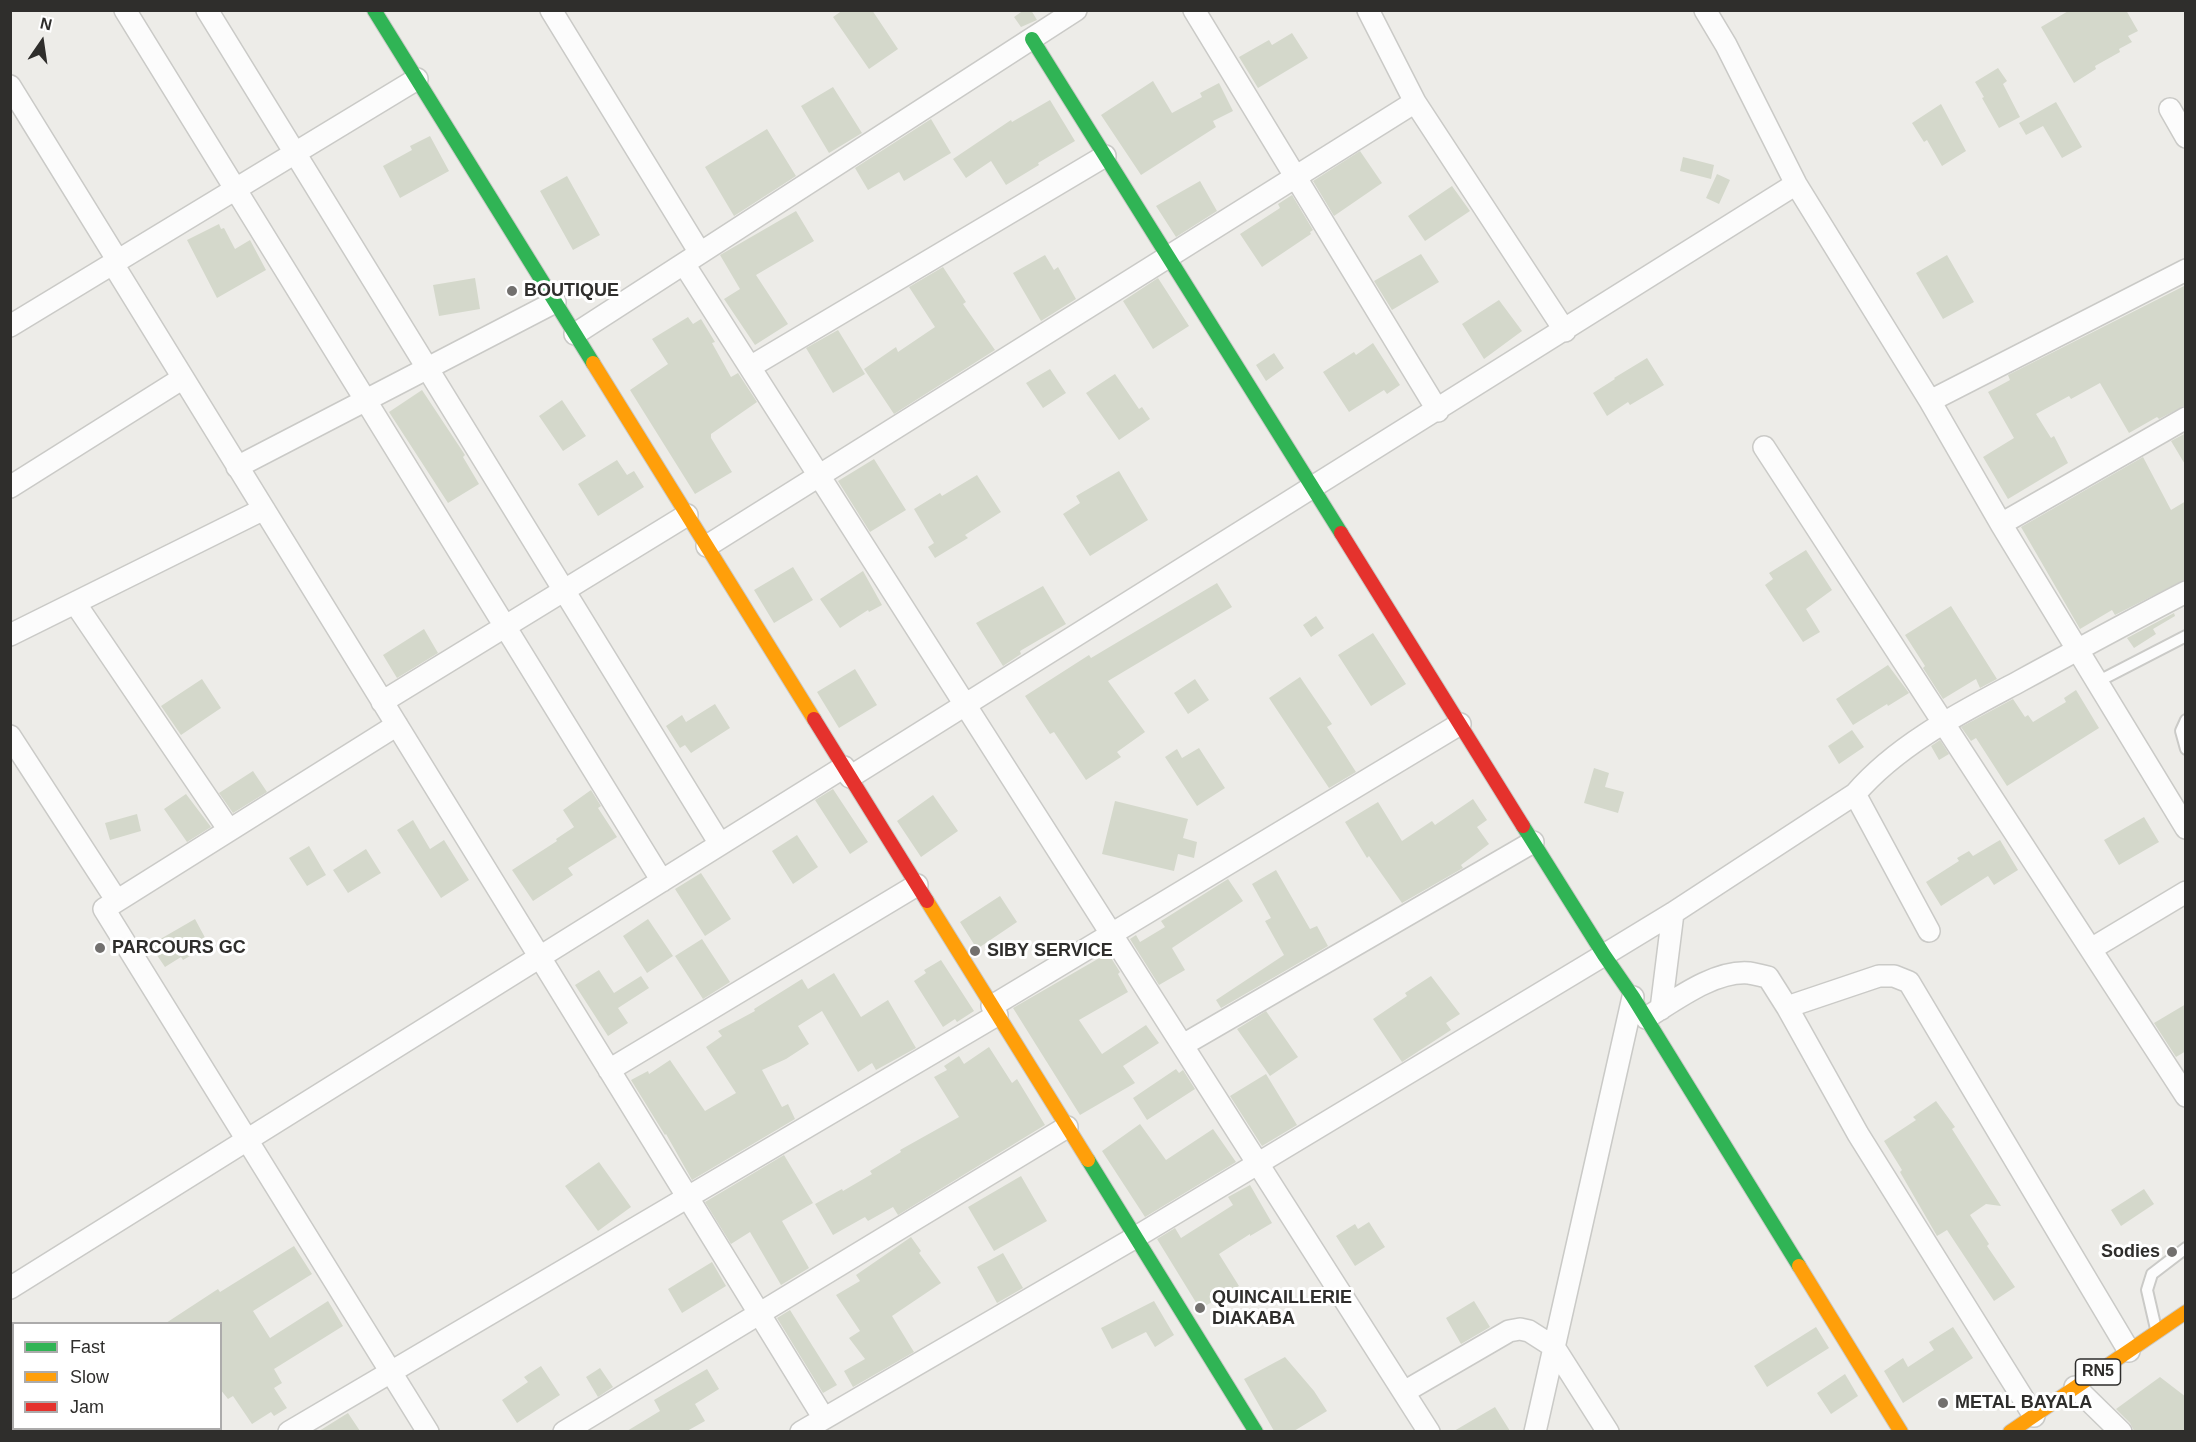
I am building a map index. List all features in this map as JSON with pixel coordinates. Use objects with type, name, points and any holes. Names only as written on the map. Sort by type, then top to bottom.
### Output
[{"type":"main road","points":[[374,10],[1256,1431]]},
{"type":"main road","points":[[1032,39],[1604,955],[1633,997],[1654,1013],[1901,1431]]},
{"type":"main road","name":"RN5","points":[[2010,1431],[2186,1312]]},
{"type":"street","points":[[125,10],[662,881]]},
{"type":"street","points":[[207,10],[720,844]]},
{"type":"street","points":[[551,10],[692,258],[750,367],[1429,1431]]},
{"type":"street","points":[[575,334],[1076,10]]},
{"type":"street","points":[[1194,10],[1438,411]]},
{"type":"street","points":[[1368,10],[1415,102],[1565,331]]},
{"type":"street","points":[[1705,10],[1726,45],[1796,184],[1930,402],[2077,650],[2180,806],[2186,828]]},
{"type":"street","points":[[10,326],[417,79]]},
{"type":"street","points":[[10,86],[183,378],[824,1418]]},
{"type":"street","points":[[706,546],[1415,102]]},
{"type":"street","points":[[2170,109],[2186,137]]},
{"type":"street","points":[[750,367],[1105,156]]},
{"type":"street","points":[[10,1288],[720,844],[966,705],[1438,411],[1796,184]]},
{"type":"street","points":[[1930,402],[2186,270]]},
{"type":"street","points":[[237,466],[555,302]]},
{"type":"street","points":[[10,487],[183,378]]},
{"type":"street","points":[[2001,524],[2186,418]]},
{"type":"street","points":[[1764,447],[2186,1095]]},
{"type":"street","points":[[10,635],[264,509]]},
{"type":"street","points":[[382,702],[687,515]]},
{"type":"street","points":[[801,1431],[1136,1237],[1673,913],[1855,794],[1868,779],[1944,722],[2186,592]]},
{"type":"street","points":[[75,603],[229,830]]},
{"type":"street","points":[[289,1431],[687,1197],[994,1010],[1112,934],[1460,724]]},
{"type":"street","points":[[397,725],[104,909],[428,1431]]},
{"type":"street","points":[[10,736],[117,901]]},
{"type":"street","points":[[1855,794],[1929,931]]},
{"type":"street","points":[[1183,1045],[1533,842]]},
{"type":"street","points":[[609,1070],[917,885]]},
{"type":"street","points":[[2091,949],[2186,892]]},
{"type":"street","points":[[1654,1013],[1673,913]]},
{"type":"street","points":[[1654,1013],[1702,984],[1748,973],[1768,977],[1858,1134],[2034,1416]]},
{"type":"street","points":[[1787,1007],[1879,976],[1894,976],[1909,982],[2130,1351]]},
{"type":"street","points":[[1535,1431],[1633,997]]},
{"type":"street","points":[[564,1431],[1067,1127]]},
{"type":"street","points":[[1404,1392],[1509,1331],[1520,1329],[1529,1331],[1554,1347],[1608,1431]]},
{"type":"street","points":[[2075,1387],[2121,1431]]},
{"type":"lane","points":[[2097,682],[2186,636]]},
{"type":"lane","points":[[2186,720],[2181,731],[2186,749]]},
{"type":"lane","points":[[2157,1331],[2148,1290],[2152,1274],[2186,1248]]},
{"type":"building","points":[[843,10],[872,10],[898,49],[869,69],[833,17]]},
{"type":"building","points":[[1024,10],[1031,10],[1037,20],[1021,27],[1014,17]]},
{"type":"building","points":[[2070,10],[2126,10],[2138,31],[2128,36],[2132,42],[2119,49],[2120,52],[2095,66],[2096,69],[2074,83],[2041,27]]},
{"type":"building","points":[[1292,33],[1308,58],[1258,88],[1239,57],[1269,40],[1272,45]]},
{"type":"building","points":[[1998,68],[2007,81],[2003,84],[2020,117],[1999,128],[1975,82]]},
{"type":"building","points":[[1153,81],[1172,113],[1202,97],[1200,93],[1219,83],[1233,111],[1213,121],[1216,127],[1141,175],[1101,115]]},
{"type":"building","points":[[833,87],[862,133],[829,153],[801,106]]},
{"type":"building","points":[[1050,100],[1075,141],[1006,185],[991,161],[966,178],[953,159],[1011,120],[1012,122]]},
{"type":"building","points":[[2056,102],[2082,147],[2062,158],[2043,126],[2026,135],[2019,123]]},
{"type":"building","points":[[1941,104],[1966,151],[1942,166],[1927,140],[1924,142],[1912,123]]},
{"type":"building","points":[[931,119],[951,153],[904,181],[899,172],[868,190],[855,168]]},
{"type":"building","points":[[767,129],[796,176],[734,216],[705,167]]},
{"type":"building","points":[[430,136],[449,171],[400,198],[383,166],[412,150],[410,146]]},
{"type":"building","points":[[1360,151],[1382,183],[1334,216],[1313,181]]},
{"type":"building","points":[[1683,157],[1714,165],[1711,179],[1680,171]]},
{"type":"building","points":[[1717,174],[1730,180],[1719,204],[1706,198]]},
{"type":"building","points":[[567,176],[600,235],[573,250],[540,191]]},
{"type":"building","points":[[1200,181],[1217,211],[1176,237],[1156,206]]},
{"type":"building","points":[[1452,186],[1470,211],[1425,241],[1408,216]]},
{"type":"building","points":[[1292,195],[1313,230],[1311,234],[1262,267],[1240,234],[1280,208],[1278,204]]},
{"type":"building","points":[[796,211],[814,241],[756,275],[788,324],[755,345],[724,299],[740,289],[720,255]]},
{"type":"building","points":[[219,224],[221,229],[224,228],[235,249],[250,240],[266,270],[217,298],[187,240]]},
{"type":"building","points":[[1421,254],[1439,282],[1392,310],[1374,281]]},
{"type":"building","points":[[1045,255],[1054,270],[1058,267],[1076,299],[1041,321],[1013,273]]},
{"type":"building","points":[[1947,255],[1974,302],[1943,319],[1916,273]]},
{"type":"building","points":[[943,267],[966,302],[963,304],[995,350],[894,414],[864,369],[896,347],[898,352],[935,327],[909,287]]},
{"type":"building","points":[[475,278],[480,309],[439,316],[433,285]]},
{"type":"building","points":[[1158,278],[1189,326],[1153,349],[1123,301]]},
{"type":"building","points":[[2186,285],[2186,405],[2159,419],[2157,417],[2129,433],[2100,383],[2071,399],[2069,396],[2036,414],[2051,438],[2054,436],[2068,463],[2008,499],[1983,457],[2014,438],[1988,392],[2010,380],[2008,375]]},
{"type":"building","points":[[1499,300],[1522,331],[1484,359],[1462,324]]},
{"type":"building","points":[[688,317],[693,324],[701,319],[715,342],[712,343],[731,377],[738,373],[757,402],[711,434],[711,438],[732,472],[695,494],[630,390],[668,364],[652,339]]},
{"type":"building","points":[[838,330],[865,374],[833,393],[806,348]]},
{"type":"building","points":[[1373,343],[1400,385],[1387,394],[1384,390],[1349,412],[1323,372],[1354,352],[1356,355]]},
{"type":"building","points":[[1274,353],[1284,368],[1266,381],[1256,365]]},
{"type":"building","points":[[1647,358],[1664,385],[1630,405],[1628,402],[1607,416],[1593,393]]},
{"type":"building","points":[[1050,369],[1066,393],[1043,408],[1026,383]]},
{"type":"building","points":[[1115,374],[1139,409],[1142,407],[1150,419],[1119,440],[1086,393]]},
{"type":"building","points":[[422,390],[465,455],[463,457],[479,484],[448,503],[389,412]]},
{"type":"building","points":[[562,400],[586,436],[563,451],[539,416]]},
{"type":"building","points":[[2186,433],[2186,466],[2171,441]]},
{"type":"building","points":[[2143,457],[2171,510],[2186,501],[2186,579],[2115,615],[2112,610],[2080,629],[2021,527]]},
{"type":"building","points":[[874,459],[906,510],[870,532],[838,481]]},
{"type":"building","points":[[617,460],[627,475],[634,471],[644,487],[598,516],[578,484]]},
{"type":"building","points":[[1119,471],[1148,520],[1090,556],[1063,514],[1080,503],[1076,496]]},
{"type":"building","points":[[977,475],[1001,512],[965,535],[968,538],[935,558],[928,547],[934,543],[914,509],[940,493],[942,496]]},
{"type":"building","points":[[1806,550],[1832,590],[1806,609],[1820,632],[1803,642],[1765,585],[1773,579],[1769,573]]},
{"type":"building","points":[[793,567],[813,600],[774,623],[754,590]]},
{"type":"building","points":[[863,571],[882,605],[869,612],[868,610],[840,628],[820,599]]},
{"type":"building","points":[[1217,583],[1232,607],[1108,681],[1145,732],[1117,752],[1121,757],[1086,780],[1054,732],[1050,734],[1025,696],[1089,655],[1091,658]]},
{"type":"building","points":[[1043,586],[1066,624],[1020,651],[1021,654],[1003,666],[976,623]]},
{"type":"building","points":[[1951,606],[1997,679],[1980,688],[1976,679],[1943,699],[1905,635]]},
{"type":"building","points":[[2174,613],[2175,616],[2153,629],[2156,634],[2134,648],[2127,638]]},
{"type":"building","points":[[1316,616],[1324,628],[1311,637],[1303,625]]},
{"type":"building","points":[[424,629],[438,653],[397,678],[383,655]]},
{"type":"building","points":[[1373,633],[1406,684],[1371,706],[1338,655]]},
{"type":"building","points":[[1888,665],[1909,693],[1853,725],[1836,699]]},
{"type":"building","points":[[855,669],[877,705],[839,728],[817,692]]},
{"type":"building","points":[[1300,677],[1332,724],[1327,727],[1356,772],[1329,788],[1269,698]]},
{"type":"building","points":[[202,679],[221,708],[181,735],[161,706]]},
{"type":"building","points":[[1195,679],[1209,700],[1188,714],[1174,693]]},
{"type":"building","points":[[2076,690],[2099,728],[2007,786],[1976,738],[1971,741],[1961,727],[2013,699],[2025,717],[2028,715],[2033,722],[2066,702],[2064,698]]},
{"type":"building","points":[[715,704],[730,728],[691,753],[685,745],[680,748],[666,726],[682,715],[686,722]]},
{"type":"building","points":[[1852,730],[1864,747],[1839,764],[1828,746]]},
{"type":"building","points":[[1940,740],[1949,754],[1939,760],[1931,746]]},
{"type":"building","points":[[1199,748],[1225,788],[1197,806],[1165,757],[1177,749],[1182,758]]},
{"type":"building","points":[[1594,768],[1609,773],[1605,787],[1624,792],[1618,813],[1584,803]]},
{"type":"building","points":[[253,771],[267,792],[233,813],[219,793]]},
{"type":"building","points":[[833,789],[868,842],[850,854],[815,800]]},
{"type":"building","points":[[591,790],[601,806],[598,808],[617,837],[568,868],[573,875],[533,901],[512,870],[557,841],[556,839],[574,827],[563,810]]},
{"type":"building","points":[[186,794],[211,827],[187,842],[164,809]]},
{"type":"building","points":[[933,795],[958,831],[921,857],[897,821]]},
{"type":"building","points":[[1473,799],[1487,820],[1477,827],[1489,844],[1461,865],[1463,868],[1402,903],[1369,856],[1367,858],[1345,822],[1378,802],[1402,841],[1432,821],[1435,825]]},
{"type":"building","points":[[1115,801],[1188,819],[1183,838],[1197,842],[1194,858],[1178,854],[1174,871],[1102,854]]},
{"type":"building","points":[[137,814],[141,831],[110,840],[105,823]]},
{"type":"building","points":[[2144,817],[2159,842],[2119,865],[2104,840]]},
{"type":"building","points":[[413,820],[430,849],[444,840],[469,880],[441,898],[397,830]]},
{"type":"building","points":[[797,835],[818,867],[793,884],[772,851]]},
{"type":"building","points":[[2000,840],[2018,870],[1994,885],[1988,876],[1941,906],[1926,882],[1959,861],[1957,858],[1969,851],[1973,856]]},
{"type":"building","points":[[309,846],[326,875],[307,886],[289,858]]},
{"type":"building","points":[[366,849],[381,873],[348,893],[333,870]]},
{"type":"building","points":[[1276,870],[1310,929],[1317,926],[1328,946],[1221,1008],[1216,1000],[1284,955],[1265,921],[1271,918],[1252,884]]},
{"type":"building","points":[[701,873],[731,919],[705,936],[675,889]]},
{"type":"building","points":[[1228,879],[1243,901],[1172,948],[1185,970],[1159,985],[1130,939],[1136,935],[1140,942],[1165,927],[1161,921]]},
{"type":"building","points":[[1000,896],[1017,922],[977,949],[960,922]]},
{"type":"building","points":[[195,919],[209,945],[165,967],[150,945]]},
{"type":"building","points":[[648,919],[673,956],[647,973],[623,936]]},
{"type":"building","points":[[702,939],[730,982],[703,999],[675,956]]},
{"type":"building","points":[[1108,953],[1120,972],[1118,974],[1128,992],[1079,1020],[1102,1054],[1146,1025],[1159,1043],[1123,1066],[1135,1083],[1080,1115],[1013,1008]]},
{"type":"building","points":[[941,960],[974,1011],[957,1022],[955,1019],[943,1027],[914,981],[926,973],[924,970]]},
{"type":"building","points":[[599,970],[614,993],[641,976],[649,988],[618,1008],[628,1023],[608,1036],[575,985]]},
{"type":"building","points":[[834,973],[861,1017],[888,1000],[916,1048],[876,1070],[872,1063],[858,1072],[822,1011],[798,1026],[809,1044],[786,1059],[762,1070],[782,1107],[788,1104],[795,1119],[692,1180],[631,1080],[648,1071],[649,1074],[670,1060],[705,1111],[736,1093],[706,1047],[722,1036],[718,1031],[755,1011],[754,1009],[802,979],[808,989]]},
{"type":"building","points":[[1431,976],[1460,1014],[1446,1023],[1451,1030],[1402,1062],[1373,1019],[1407,996],[1405,993]]},
{"type":"building","points":[[2186,1004],[2186,1051],[2176,1057],[2154,1023]]},
{"type":"building","points":[[1266,1011],[1298,1057],[1270,1076],[1237,1029]]},
{"type":"building","points":[[989,1047],[1012,1083],[1017,1079],[1045,1125],[898,1215],[893,1207],[868,1221],[865,1217],[833,1235],[815,1204],[872,1174],[870,1171],[901,1152],[900,1150],[959,1117],[934,1077],[947,1070],[944,1066],[959,1056],[964,1064]]},
{"type":"building","points":[[1176,1069],[1179,1073],[1183,1070],[1195,1089],[1147,1120],[1133,1098]]},
{"type":"building","points":[[1266,1074],[1297,1125],[1262,1146],[1230,1096]]},
{"type":"building","points":[[1936,1101],[1955,1127],[1952,1129],[2001,1206],[1986,1204],[1970,1215],[1989,1244],[1987,1246],[2015,1287],[1994,1301],[1947,1230],[1937,1236],[1884,1141],[1916,1120],[1913,1117]]},
{"type":"building","points":[[1140,1124],[1166,1160],[1213,1129],[1236,1162],[1145,1217],[1102,1151]]},
{"type":"building","points":[[784,1155],[813,1203],[782,1221],[809,1268],[781,1285],[750,1232],[731,1244],[705,1202]]},
{"type":"building","points":[[599,1162],[631,1207],[598,1231],[565,1186]]},
{"type":"building","points":[[1021,1176],[1047,1221],[994,1251],[968,1207]]},
{"type":"building","points":[[1250,1185],[1272,1223],[1219,1254],[1239,1286],[1200,1309],[1157,1239],[1175,1228],[1181,1238],[1233,1205],[1228,1197]]},
{"type":"building","points":[[2144,1189],[2154,1204],[2121,1226],[2111,1210]]},
{"type":"building","points":[[1369,1222],[1385,1247],[1355,1266],[1336,1236],[1355,1224],[1358,1229]]},
{"type":"building","points":[[911,1237],[921,1251],[919,1253],[941,1283],[892,1316],[914,1352],[853,1387],[844,1371],[865,1359],[849,1338],[860,1331],[836,1295],[860,1281],[856,1275]]},
{"type":"building","points":[[294,1246],[312,1274],[253,1311],[270,1338],[328,1301],[343,1326],[274,1369],[282,1383],[274,1388],[287,1408],[274,1416],[271,1412],[252,1424],[233,1396],[228,1399],[222,1392],[222,1322],[168,1322],[218,1289],[220,1292]]},
{"type":"building","points":[[1003,1253],[1023,1288],[997,1303],[977,1267]]},
{"type":"building","points":[[712,1262],[726,1286],[682,1313],[668,1289]]},
{"type":"building","points":[[1154,1301],[1174,1335],[1155,1347],[1146,1332],[1112,1349],[1101,1328]]},
{"type":"building","points":[[1474,1301],[1490,1327],[1461,1344],[1446,1318]]},
{"type":"building","points":[[790,1310],[837,1385],[823,1393],[777,1318]]},
{"type":"building","points":[[1816,1327],[1829,1348],[1767,1387],[1754,1366]]},
{"type":"building","points":[[1953,1327],[1973,1358],[1903,1403],[1884,1371],[1903,1358],[1908,1367],[1934,1350],[1929,1342]]},
{"type":"building","points":[[1285,1357],[1314,1391],[1327,1411],[1294,1431],[1274,1431],[1244,1379]]},
{"type":"building","points":[[541,1366],[560,1395],[517,1423],[502,1400],[528,1382],[524,1377]]},
{"type":"building","points":[[600,1368],[613,1387],[598,1397],[586,1377]]},
{"type":"building","points":[[707,1369],[719,1389],[695,1404],[705,1421],[687,1431],[627,1431],[660,1411],[654,1400]]},
{"type":"building","points":[[1845,1374],[1858,1396],[1831,1414],[1817,1393]]},
{"type":"building","points":[[2160,1377],[2186,1397],[2186,1431],[2134,1431],[2130,1423],[2116,1409]]},
{"type":"building","points":[[1495,1407],[1510,1431],[1454,1431]]},
{"type":"building","points":[[348,1413],[360,1431],[319,1431]]},
{"type":"traffic: fast","points":[[374,10],[593,363]]},
{"type":"traffic: fast","points":[[1032,39],[1341,533]]},
{"type":"traffic: fast","points":[[1523,826],[1633,997],[1799,1266]]},
{"type":"traffic: fast","points":[[1088,1160],[1256,1432]]},
{"type":"traffic: slow","points":[[593,363],[814,719]]},
{"type":"traffic: slow","points":[[927,901],[1088,1160]]},
{"type":"traffic: slow","points":[[1799,1266],[1901,1432]]},
{"type":"traffic: slow","points":[[2010,1432],[2186,1312]]},
{"type":"traffic: jam","points":[[1341,533],[1523,826]]},
{"type":"traffic: jam","points":[[814,719],[927,901]]},
{"type":"place","name":"BOUTIQUE","points":[[512,291]]},
{"type":"place","name":"PARCOURS GC","points":[[100,948]]},
{"type":"place","name":"SIBY SERVICE","points":[[975,951]]},
{"type":"place","name":"Sodies","points":[[2172,1252]]},
{"type":"place","name":"QUINCAILLERIE DIAKABA","points":[[1200,1308]]},
{"type":"place","name":"METAL BAYALA","points":[[1943,1403]]}]
